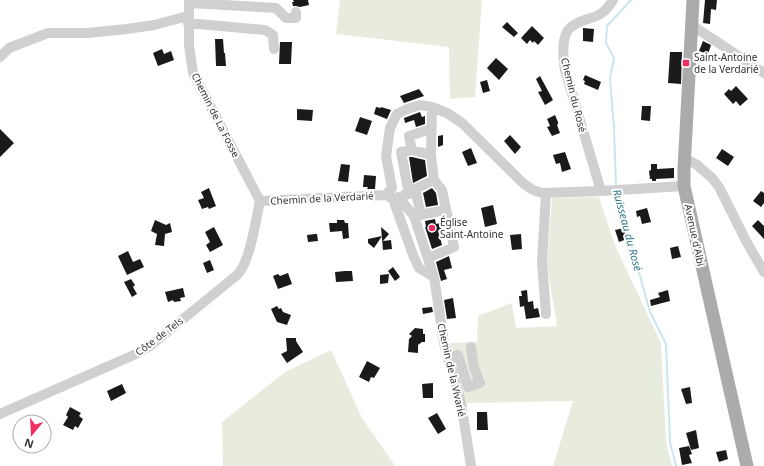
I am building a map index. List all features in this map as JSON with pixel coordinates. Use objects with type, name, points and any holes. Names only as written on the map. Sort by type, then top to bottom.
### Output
[{"type":"main road","name":"Avenue d'Albi","points":[[693,0],[684,186],[747,466]]},
{"type":"street","name":"Chemin du Rosé","points":[[601,191],[566,70],[563,51],[567,31],[581,22],[597,17],[604,12],[613,0]]},
{"type":"street","points":[[189,2],[276,8],[286,18],[296,18],[296,12]]},
{"type":"street","name":"Chemin de La Fosse","points":[[189,2],[189,45],[193,73],[260,201]]},
{"type":"street","points":[[0,57],[9,48],[48,33],[87,33],[127,29],[188,19],[265,30],[273,35],[274,48]]},
{"type":"street","points":[[691,26],[764,73]]},
{"type":"street","name":"Chemin de la Verdarié","points":[[260,201],[392,197],[392,188],[386,156],[392,122],[397,114],[420,105],[432,107],[462,123],[532,190],[546,194],[684,186]]},
{"type":"street","points":[[428,258],[454,247],[442,190],[434,180],[431,154],[432,107]]},
{"type":"street","points":[[431,154],[412,150],[409,136],[432,129]]},
{"type":"street","name":"Chemin de la Vivarié","points":[[412,150],[401,152],[434,278],[444,343],[461,402],[471,466]]},
{"type":"street","points":[[685,160],[696,164],[712,178],[719,187],[746,241],[764,272]]},
{"type":"street","points":[[392,197],[412,192],[434,180]]},
{"type":"street","points":[[546,194],[542,262],[546,314]]},
{"type":"street","points":[[392,197],[418,216],[446,210]]},
{"type":"street","points":[[392,197],[419,268],[434,278]]},
{"type":"street","name":"Côte de Tels","points":[[0,414],[122,362],[150,346],[237,275],[244,265],[248,253],[260,201]]},
{"type":"street","points":[[448,359],[458,355],[471,350],[474,367],[480,383],[468,387],[458,355]]},
{"type":"street","points":[[463,372],[474,367]]},
{"type":"shaded area","points":[[340,0],[482,0],[475,97],[450,99],[449,47],[336,34]]},
{"type":"shaded area","points":[[599,197],[614,243],[661,343],[666,441],[672,466],[553,466],[573,401],[467,403],[448,343],[477,342],[478,316],[512,303],[516,328],[557,326],[547,265],[552,198]]},
{"type":"shaded area","points":[[331,350],[362,418],[395,466],[223,466],[222,422],[285,372]]},
{"type":"building","points":[[293,0],[308,0],[309,5],[300,7],[293,6]]},
{"type":"building","points":[[705,0],[717,0],[716,10],[711,9],[710,24],[703,23]]},
{"type":"building","points":[[507,22],[518,33],[514,37],[502,27]]},
{"type":"building","points":[[532,26],[544,38],[538,45],[534,41],[533,43],[530,40],[527,44],[521,38]]},
{"type":"building","points":[[583,28],[594,29],[593,42],[583,41]]},
{"type":"building","points":[[215,39],[223,39],[226,66],[216,66]]},
{"type":"building","points":[[703,41],[711,45],[708,54],[699,51]]},
{"type":"building","points":[[280,42],[292,42],[291,64],[279,64]]},
{"type":"building","points":[[162,49],[164,54],[171,51],[174,60],[158,66],[153,53]]},
{"type":"building","points":[[670,52],[682,52],[681,84],[668,83]]},
{"type":"building","points":[[496,58],[508,69],[499,80],[487,68]]},
{"type":"building","points":[[585,75],[601,82],[598,90],[584,84],[585,81],[583,80]]},
{"type":"building","points":[[540,76],[553,100],[545,105],[538,92],[542,91],[536,79]]},
{"type":"building","points":[[487,80],[490,91],[483,93],[480,82]]},
{"type":"building","points":[[736,86],[748,99],[740,106],[736,101],[733,104],[724,94],[729,89],[731,91]]},
{"type":"building","points":[[419,89],[424,96],[404,103],[400,96]]},
{"type":"building","points":[[642,106],[651,106],[650,121],[641,120]]},
{"type":"building","points":[[376,107],[391,110],[387,119],[374,114]]},
{"type":"building","points":[[297,109],[313,110],[312,121],[297,120]]},
{"type":"building","points":[[420,112],[422,117],[425,116],[425,124],[416,127],[414,120],[405,123],[404,118]]},
{"type":"building","points":[[555,115],[560,133],[552,136],[547,127],[550,126],[547,119]]},
{"type":"building","points":[[360,117],[372,121],[367,135],[355,131]]},
{"type":"building","points":[[0,129],[14,143],[0,157]]},
{"type":"building","points":[[443,135],[443,145],[438,147],[438,136]]},
{"type":"building","points":[[510,135],[521,147],[515,154],[504,141]]},
{"type":"building","points":[[471,148],[477,163],[468,166],[462,152]]},
{"type":"building","points":[[722,149],[734,157],[728,166],[716,158]]},
{"type":"building","points":[[565,152],[571,169],[562,172],[560,163],[556,164],[553,155]]},
{"type":"building","points":[[409,157],[425,160],[427,176],[413,183]]},
{"type":"building","points":[[341,164],[350,165],[348,182],[338,181]]},
{"type":"building","points":[[651,164],[657,164],[657,169],[674,168],[674,178],[656,179],[656,181],[652,181],[652,179],[650,179],[649,171],[651,170]]},
{"type":"building","points":[[364,175],[376,176],[375,189],[367,189],[368,187],[363,187]]},
{"type":"building","points":[[209,188],[216,206],[209,209],[208,207],[202,209],[198,200],[204,198],[201,192]]},
{"type":"building","points":[[432,188],[436,193],[438,205],[426,207],[423,193]]},
{"type":"building","points":[[761,191],[764,193],[764,203],[761,207],[753,201]]},
{"type":"building","points":[[493,205],[497,224],[485,227],[481,208]]},
{"type":"building","points":[[647,208],[651,222],[642,224],[640,216],[637,217],[636,211]]},
{"type":"building","name":"Église Saint-Antoine","points":[[435,219],[436,224],[440,223],[442,229],[438,230],[442,245],[432,249],[425,227],[425,221]]},
{"type":"building","points":[[155,220],[166,225],[170,223],[172,232],[165,234],[164,246],[155,245],[157,234],[151,231]]},
{"type":"building","points":[[337,220],[344,220],[345,223],[348,223],[349,238],[343,239],[342,231],[330,232],[329,223],[337,223]]},
{"type":"building","points":[[758,220],[764,226],[764,239],[752,226]]},
{"type":"building","points":[[214,227],[223,245],[210,252],[206,245],[210,242],[205,232]]},
{"type":"building","points":[[381,227],[389,234],[383,241],[391,240],[392,249],[383,250]]},
{"type":"building","points":[[624,228],[627,239],[619,242],[615,230]]},
{"type":"building","points":[[317,234],[318,241],[308,242],[307,235]]},
{"type":"building","points":[[521,234],[522,249],[512,250],[510,235]]},
{"type":"building","points":[[382,236],[374,248],[368,243],[368,239]]},
{"type":"building","points":[[678,246],[681,257],[672,259],[670,248]]},
{"type":"building","points":[[128,251],[133,262],[140,259],[144,267],[127,275],[118,256]]},
{"type":"building","points":[[449,256],[452,268],[444,270],[447,279],[441,281],[436,262]]},
{"type":"building","points":[[210,260],[214,270],[207,273],[203,263]]},
{"type":"building","points":[[393,267],[400,277],[395,281],[388,271]]},
{"type":"building","points":[[352,271],[353,281],[336,282],[335,272]]},
{"type":"building","points":[[288,273],[292,284],[278,289],[273,276],[278,274],[280,276]]},
{"type":"building","points":[[389,274],[388,283],[380,284],[380,275]]},
{"type":"building","points":[[131,279],[135,285],[133,287],[137,294],[132,297],[124,282]]},
{"type":"building","points":[[183,288],[185,297],[180,298],[181,301],[174,302],[173,300],[168,302],[165,292]]},
{"type":"building","points":[[527,290],[528,302],[533,301],[534,309],[538,308],[540,317],[526,319],[524,306],[520,307],[519,296],[522,296],[521,291]]},
{"type":"building","points":[[668,290],[670,301],[651,306],[650,300],[660,297],[658,293]]},
{"type":"building","points":[[453,298],[456,318],[447,319],[444,300]]},
{"type":"building","points":[[277,306],[279,309],[281,308],[283,312],[291,315],[287,325],[277,322],[271,309]]},
{"type":"building","points":[[432,307],[433,312],[423,314],[422,308]]},
{"type":"building","points":[[415,328],[423,329],[423,334],[425,334],[425,342],[418,345],[418,353],[408,352],[409,339],[412,336],[409,334]]},
{"type":"building","points":[[286,338],[296,338],[296,341],[303,352],[287,363],[281,354],[287,351]]},
{"type":"building","points":[[367,361],[380,368],[374,378],[371,377],[369,382],[359,377]]},
{"type":"building","points":[[433,383],[433,398],[423,398],[422,384]]},
{"type":"building","points":[[122,384],[126,393],[111,401],[107,391]]},
{"type":"building","points":[[690,387],[692,403],[686,404],[681,389]]},
{"type":"building","points":[[70,407],[81,413],[79,416],[83,419],[78,428],[75,426],[73,430],[63,425],[68,417],[66,415]]},
{"type":"building","points":[[477,412],[487,412],[488,430],[477,430]]},
{"type":"building","points":[[437,413],[446,429],[438,434],[428,418]]},
{"type":"building","points":[[696,430],[699,448],[691,450],[686,433]]},
{"type":"building","points":[[689,446],[692,454],[689,455],[692,463],[682,465],[679,448]]},
{"type":"building","points":[[726,450],[728,459],[719,462],[716,452]]},
{"type":"waterway","name":"Ruisseau du Rosé","points":[[616,186],[614,128],[610,78],[614,58],[606,43],[607,26],[631,0]]},
{"type":"waterway","name":"Ruisseau du Rosé","points":[[617,193],[650,312],[666,344],[670,442],[676,466]]},
{"type":"place","name":"Saint-Antoine de la Verdarié","points":[[686,63]]},
{"type":"place","name":"Église Saint-Antoine","points":[[432,228]]}]
